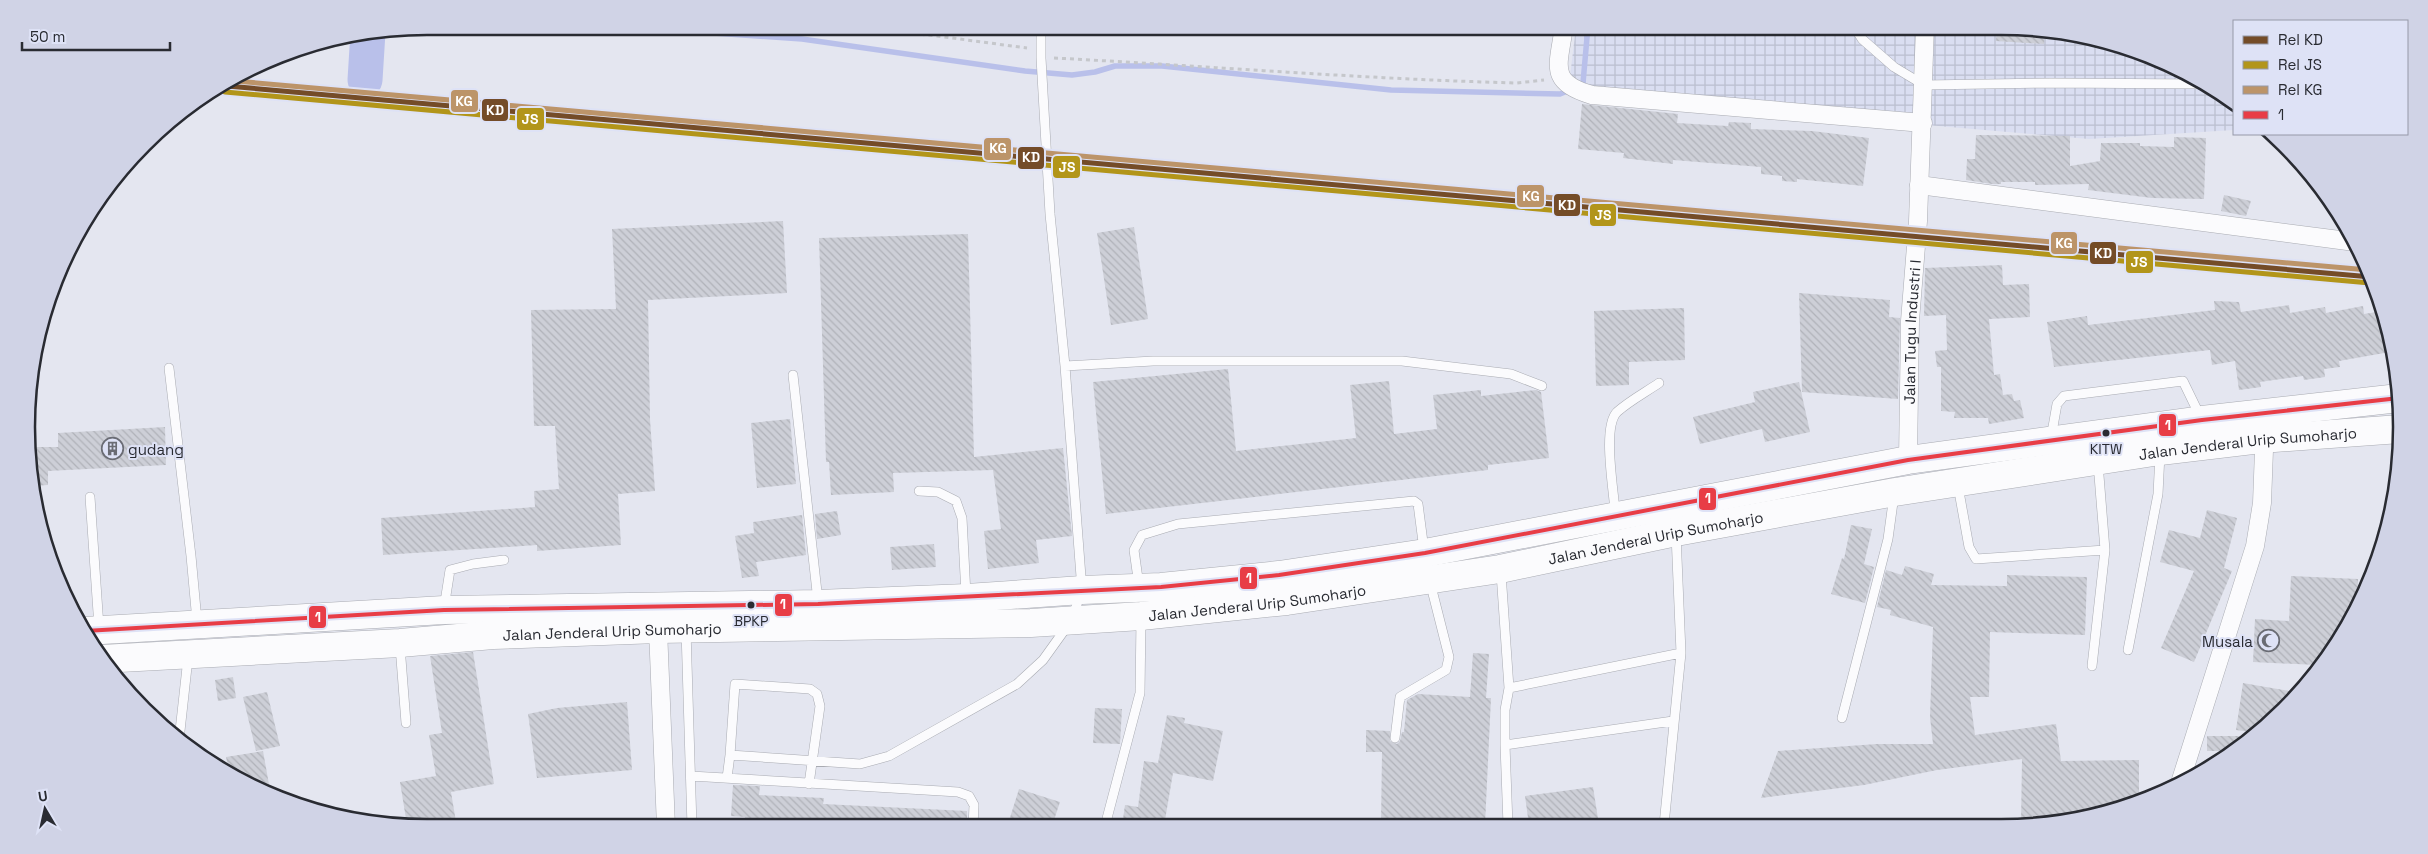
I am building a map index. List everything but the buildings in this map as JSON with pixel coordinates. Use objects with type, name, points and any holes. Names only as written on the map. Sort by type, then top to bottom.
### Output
[{"type":"highway","name":"Jalan Jenderal Urip Sumoharjo","points":[[111,659],[400,643],[493,635],[658,629],[686,630],[1071,621],[1140,602],[1279,575],[1425,553],[1616,518],[1908,460],[2202,420],[2392,399]]},
{"type":"highway","name":"Jalan Jenderal Urip Sumoharjo","points":[[92,630],[444,610],[818,604],[966,598],[1082,590],[1140,602],[1288,601],[1500,569],[1676,532],[1957,482],[2098,462],[2160,451],[2261,439],[2393,430]]},
{"type":"street","points":[[1563,35],[1558,69],[1561,79],[1582,92],[1592,95],[1923,123]]},
{"type":"street","name":"Jalan Tugu Industri I","points":[[1908,460],[1910,321],[1923,123],[1925,35]]},
{"type":"street","points":[[1919,185],[2346,241]]},
{"type":"street","points":[[2183,774],[2255,546],[2262,503],[2264,450],[2261,439]]},
{"type":"street","points":[[658,629],[666,819]]},
{"type":"lane","points":[[730,755],[860,764],[889,756],[1017,684],[1043,660],[1071,621],[1082,590],[1065,366],[1050,214],[1041,35]]},
{"type":"lane","points":[[1859,35],[1862,40],[1888,61],[1924,85],[2190,84]]},
{"type":"lane","points":[[1065,366],[1152,361],[1402,361],[1511,374],[1542,386]]},
{"type":"lane","points":[[169,368],[191,556],[197,625]]},
{"type":"lane","points":[[793,375],[818,604]]},
{"type":"lane","points":[[2050,441],[2057,404],[2064,396],[2183,381],[2202,420]]},
{"type":"lane","points":[[1616,518],[1610,446],[1612,420],[1617,413],[1659,383]]},
{"type":"lane","points":[[2128,650],[2158,494],[2160,451]]},
{"type":"lane","points":[[2092,666],[2105,550],[2098,462]]},
{"type":"lane","points":[[1957,482],[1969,547],[1976,559],[2105,550]]},
{"type":"lane","points":[[920,491],[938,492],[956,501],[962,518],[966,598]]},
{"type":"lane","points":[[1842,718],[1888,540],[1894,492]]},
{"type":"lane","points":[[90,497],[92,630]]},
{"type":"lane","points":[[1107,819],[1140,693],[1140,602],[1134,550],[1142,535],[1178,524],[1414,501],[1418,504],[1425,553]]},
{"type":"lane","points":[[1664,819],[1672,721],[1681,653],[1676,532]]},
{"type":"lane","points":[[444,610],[450,570],[504,560]]},
{"type":"lane","points":[[1500,569],[1509,688],[1505,710],[1508,819]]},
{"type":"lane","points":[[1395,738],[1400,697],[1446,670],[1449,657],[1429,580]]},
{"type":"lane","points":[[686,630],[692,819]]},
{"type":"lane","points":[[400,643],[406,723]]},
{"type":"lane","points":[[1509,688],[1681,653]]},
{"type":"lane","points":[[180,731],[188,655]]},
{"type":"lane","points":[[728,778],[734,688],[739,683],[802,687],[810,689],[817,694],[820,706],[809,784]]},
{"type":"lane","points":[[1505,745],[1672,721]]},
{"type":"lane","points":[[691,776],[958,792],[969,796],[974,805],[973,819]]},
{"type":"path","points":[[927,35],[1041,58],[1437,81],[1516,83],[1561,79]]},
{"type":"shaded area","points":[[1575,35],[2027,36],[2052,38],[2102,48],[2174,75],[2233,111],[2233,130],[2089,139],[1568,94]]},
{"type":"waterway","points":[[744,35],[802,39],[1025,71],[1072,75],[1095,72],[1115,66],[1162,66],[1391,90],[1560,94],[1570,90]]},
{"type":"waterway","points":[[1578,86],[1583,83],[1587,35]]},
{"type":"waterway","points":[[365,80],[368,40]]},
{"type":"rail line","name":"KG","points":[[242,82],[2360,269]]},
{"type":"rail line","name":"KD","points":[[234,87],[2363,276]]},
{"type":"rail line","name":"JS","points":[[225,92],[2365,283]]},
{"type":"transit line","name":"1","points":[[92,631],[444,610],[818,604],[1161,587],[1279,575],[1425,553],[1908,460],[2202,420],[2392,399]]},
{"type":"place","name":"KITW","points":[[2106,433]]},
{"type":"place","name":"gudang","points":[[112,449]]},
{"type":"place","name":"BPKP","points":[[751,605]]},
{"type":"place","name":"Musala","points":[[2269,641]]}]
